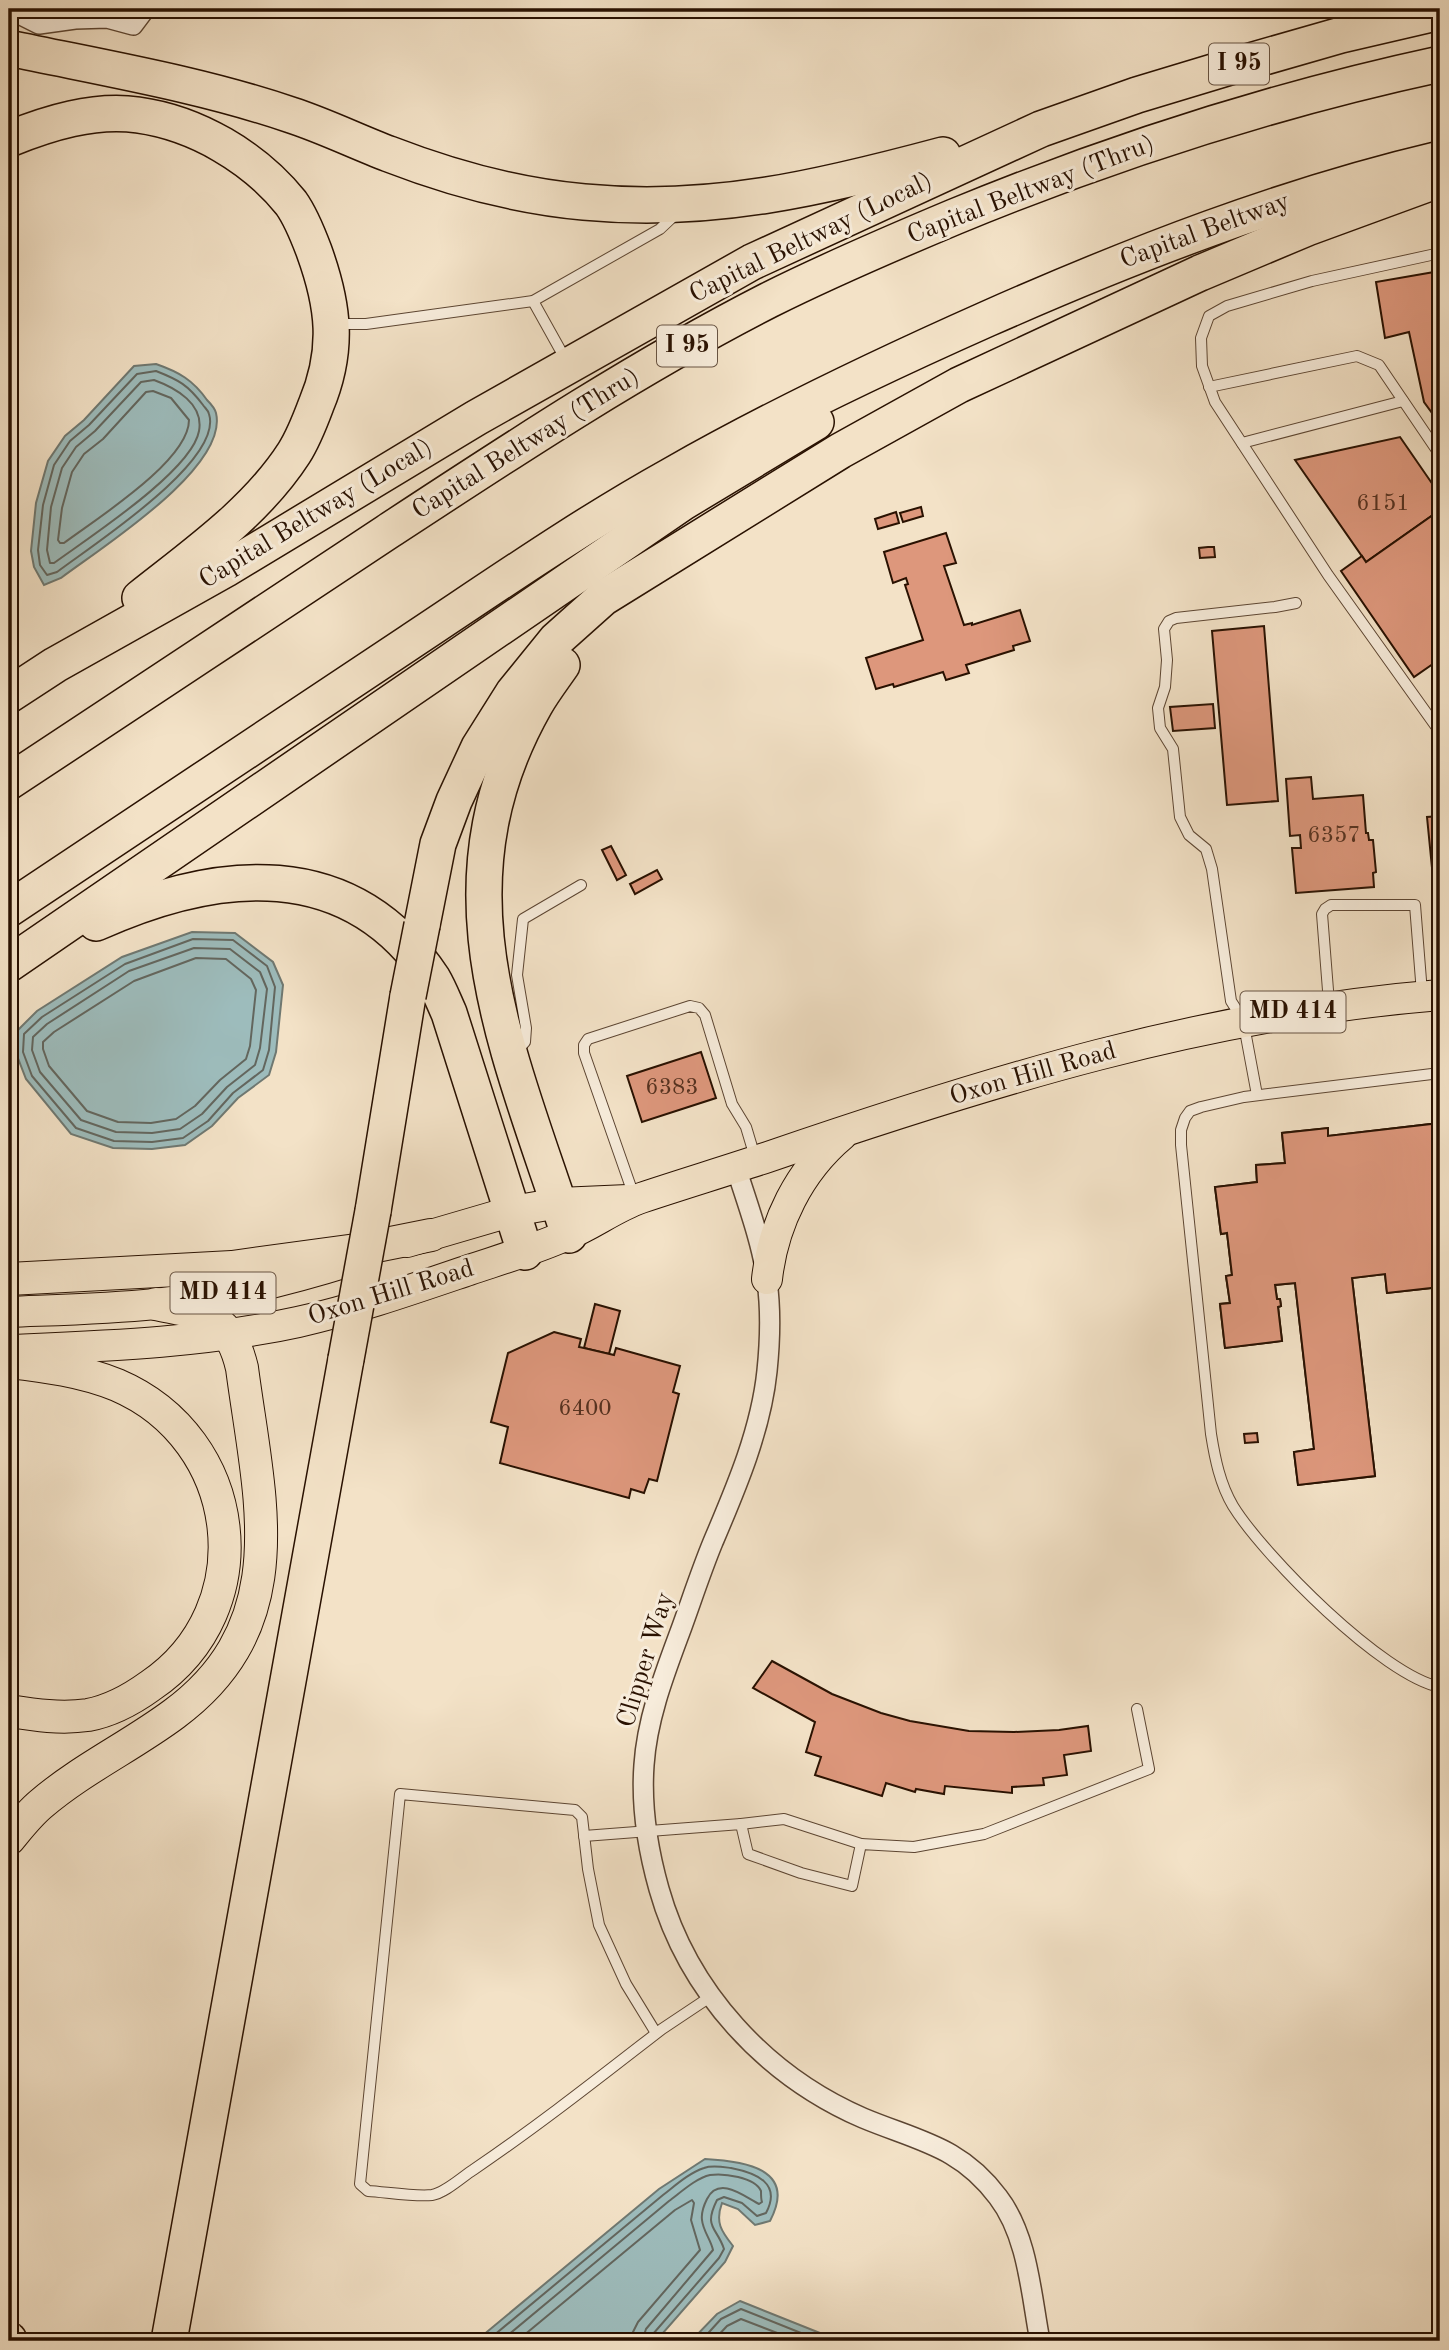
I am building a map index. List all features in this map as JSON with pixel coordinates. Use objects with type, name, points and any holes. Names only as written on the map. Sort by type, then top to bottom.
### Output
[{"type":"highway","name":"Capital Beltway (Local)","points":[[9,695],[55,665],[226,569],[476,418],[752,262],[1041,129],[1137,95],[1233,66],[1341,35],[1440,12]]},
{"type":"highway","points":[[9,48],[199,88],[294,116],[415,164],[506,190],[582,202],[686,205],[765,197],[820,187],[1041,129]]},
{"type":"highway","name":"Capital Beltway (Thru)","points":[[9,782],[498,459],[624,381],[769,300],[938,224],[1040,182],[1154,141],[1267,106],[1440,64]]},
{"type":"highway","points":[[9,65],[163,81]]},
{"type":"highway","points":[[9,139],[49,123],[90,115],[137,115],[178,125],[225,145],[260,172],[291,204],[308,236],[324,278],[333,324],[330,361],[317,404],[294,453],[260,496],[211,541],[55,665]]},
{"type":"highway","name":"Capital Beltway","points":[[977,323],[1079,278],[1199,231],[1299,197],[1440,159]]},
{"type":"highway","points":[[169,2341],[373,1211],[408,996],[438,844],[479,747],[513,693],[556,640],[603,598],[840,451],[971,379],[1091,322],[1307,228],[1440,180]]},
{"type":"highway","points":[[9,909],[546,552],[668,477],[894,359],[977,323]]},
{"type":"highway","points":[[14,960],[682,503],[846,404],[932,358],[977,323]]},
{"type":"highway","points":[[564,1219],[510,1060],[495,1002],[484,907],[486,858],[493,811],[509,760],[535,704],[569,655],[612,610],[696,538]]},
{"type":"highway","points":[[14,960],[153,899],[197,887],[245,881],[285,884],[324,892],[360,909],[394,932],[433,979],[460,1042],[525,1252]]},
{"type":"highway","points":[[9,1279],[232,1267],[356,1250],[431,1235]]},
{"type":"highway","points":[[9,1839],[40,1805],[82,1773],[173,1715],[205,1688],[233,1654],[250,1618],[258,1588],[262,1548],[260,1500],[242,1368],[230,1334],[218,1322],[195,1312],[156,1304]]},
{"type":"highway","points":[[9,1362],[75,1372],[116,1385],[149,1403],[183,1432],[205,1462],[218,1494],[225,1534],[223,1571],[212,1612],[192,1646],[166,1675],[131,1699],[89,1714],[50,1717],[9,1711]]},
{"type":"main road","name":"Oxon Hill Road","points":[[9,1312],[156,1304],[237,1291],[289,1279],[513,1211],[564,1219],[636,1200],[847,1130],[1093,1055],[1243,1020],[1431,996]]},
{"type":"main road","points":[[767,1279],[776,1231],[786,1207],[818,1158],[847,1130]]},
{"type":"main road","name":"Oxon Hill Road","points":[[9,1350],[158,1343],[230,1334],[331,1313],[525,1252],[564,1219]]},
{"type":"street","points":[[19,9],[19,14],[40,24],[107,18],[134,24],[145,9]]},
{"type":"street","name":"Clipper Way","points":[[746,1164],[767,1279],[770,1332],[767,1374],[738,1482],[710,1550],[656,1701],[644,1766],[647,1830],[659,1889],[672,1926],[710,1997],[757,2050],[791,2078],[834,2105],[950,2152],[974,2169],[998,2197],[1011,2217],[1023,2252],[1040,2341]]},
{"type":"lane","points":[[333,324],[366,324],[533,301],[660,229],[686,205]]},
{"type":"lane","points":[[1440,253],[1312,281],[1227,306],[1209,316],[1201,338],[1202,366],[1215,402],[1328,575],[1440,732]]},
{"type":"lane","points":[[533,301],[568,365]]},
{"type":"lane","points":[[1209,387],[1357,356],[1379,365],[1440,455]]},
{"type":"lane","points":[[1242,443],[1403,401]]},
{"type":"lane","points":[[1257,1095],[1243,1020],[1231,1001],[1212,869],[1206,849],[1189,835],[1180,817],[1173,749],[1160,728],[1158,708],[1165,687],[1167,660],[1164,629],[1168,621],[1176,618],[1296,603]]},
{"type":"lane","points":[[510,1060],[525,1042],[526,1028],[517,975],[523,919],[581,885]]},
{"type":"lane","points":[[1329,1007],[1322,914],[1331,905],[1415,905],[1431,996]]},
{"type":"lane","points":[[636,1200],[584,1053],[584,1045],[587,1040],[690,1006],[699,1008],[705,1015],[732,1104],[746,1127],[746,1164]]},
{"type":"lane","points":[[1440,1073],[1257,1095],[1191,1111],[1181,1130],[1216,1462],[1232,1504],[1287,1570],[1350,1633],[1413,1677],[1440,1687]]},
{"type":"lane","points":[[584,1836],[784,1819],[861,1844],[914,1847],[984,1835],[1149,1769],[1137,1709]]},
{"type":"lane","points":[[656,2033],[626,1984],[599,1925],[582,1817],[575,1810],[400,1794],[360,2184],[368,2191],[434,2195],[500,2151],[656,2033],[710,1997]]},
{"type":"lane","points":[[741,1824],[747,1854],[802,1873],[852,1886],[861,1844]]},
{"type":"water","points":[[156,364],[185,378],[202,393],[216,413],[215,435],[203,458],[183,482],[158,505],[61,578],[44,585],[34,567],[31,551],[36,503],[48,461],[65,436],[84,420],[134,366]]},
{"type":"water","points":[[192,932],[235,933],[273,962],[283,985],[276,1052],[269,1075],[238,1098],[212,1126],[185,1145],[152,1149],[113,1148],[71,1134],[26,1079],[16,1053],[17,1031],[37,1011],[122,957]]},
{"type":"water","points":[[705,2159],[735,2162],[762,2171],[772,2179],[777,2189],[777,2203],[770,2221],[755,2225],[738,2209],[722,2203],[720,2226],[733,2246],[725,2262],[656,2341],[476,2341],[659,2189]]},
{"type":"water","points":[[740,2301],[840,2341],[691,2341],[717,2314]]},
{"type":"building","points":[[1440,271],[1440,424],[1424,402],[1409,332],[1385,338],[1376,282]]},
{"type":"building","points":[[1400,437],[1440,495],[1440,510],[1366,562],[1295,460]]},
{"type":"building","points":[[921,507],[923,516],[903,522],[900,513]]},
{"type":"building","points":[[1440,510],[1440,659],[1414,677],[1341,571],[1362,556],[1366,562]]},
{"type":"building","points":[[896,512],[899,523],[878,529],[875,519]]},
{"type":"building","points":[[946,533],[956,563],[944,566],[964,625],[1020,610],[1030,641],[1013,646],[1014,650],[966,665],[969,673],[946,680],[943,672],[894,687],[893,684],[876,689],[866,658],[923,640],[905,585],[908,584],[906,578],[893,583],[884,552]]},
{"type":"building","points":[[1214,547],[1215,557],[1200,558],[1199,548]]},
{"type":"building","points":[[1264,626],[1278,801],[1227,805],[1212,631]]},
{"type":"building","points":[[1213,704],[1215,728],[1173,731],[1170,707]]},
{"type":"building","points":[[1311,777],[1313,799],[1363,795],[1366,833],[1369,840],[1373,840],[1376,872],[1373,873],[1374,887],[1296,893],[1292,848],[1301,848],[1300,835],[1290,836],[1286,779]]},
{"type":"building","points":[[1440,816],[1440,878],[1433,878],[1427,817]]},
{"type":"building","points":[[611,846],[626,875],[617,880],[602,850]]},
{"type":"building","points":[[657,870],[662,879],[635,894],[630,884]]},
{"type":"building","points":[[701,1052],[716,1098],[642,1122],[627,1076]]},
{"type":"building","points":[[1436,1100],[1440,1100],[1440,1287],[1387,1293],[1385,1274],[1352,1278],[1375,1476],[1298,1485],[1294,1452],[1314,1449],[1295,1283],[1275,1285],[1281,1306],[1278,1307],[1282,1341],[1225,1348],[1220,1304],[1230,1303],[1226,1276],[1232,1275],[1227,1233],[1221,1234],[1215,1187],[1257,1182],[1256,1165],[1285,1163],[1282,1133],[1328,1128],[1328,1136],[1439,1123]],"holes":[[[1434,1181],[1438,1215],[1378,1222],[1382,1252],[1350,1255],[1343,1191]]]},
{"type":"building","points":[[1436,1100],[1440,1100],[1440,1287],[1387,1293],[1385,1274],[1352,1278],[1375,1476],[1298,1485],[1294,1452],[1314,1449],[1295,1283],[1275,1285],[1281,1306],[1278,1307],[1282,1341],[1225,1348],[1220,1304],[1230,1303],[1226,1276],[1232,1275],[1227,1233],[1221,1234],[1215,1187],[1257,1182],[1256,1165],[1285,1163],[1282,1133],[1328,1128],[1328,1136],[1439,1123]]},
{"type":"building","points":[[595,1304],[620,1311],[609,1354],[584,1348]]},
{"type":"building","points":[[554,1332],[581,1339],[579,1347],[614,1355],[616,1348],[680,1366],[673,1392],[679,1394],[657,1481],[649,1479],[644,1493],[631,1489],[629,1498],[500,1463],[508,1427],[491,1422],[508,1353]]},
{"type":"building","points":[[1257,1433],[1258,1442],[1245,1443],[1244,1434]]},
{"type":"building","points":[[772,1661],[832,1694],[910,1721],[969,1731],[1014,1732],[1088,1726],[1091,1751],[1064,1755],[1067,1775],[1043,1778],[1044,1785],[1012,1787],[1012,1793],[945,1786],[944,1794],[916,1789],[915,1792],[886,1783],[882,1796],[815,1775],[821,1757],[806,1752],[815,1722],[753,1688]]}]
